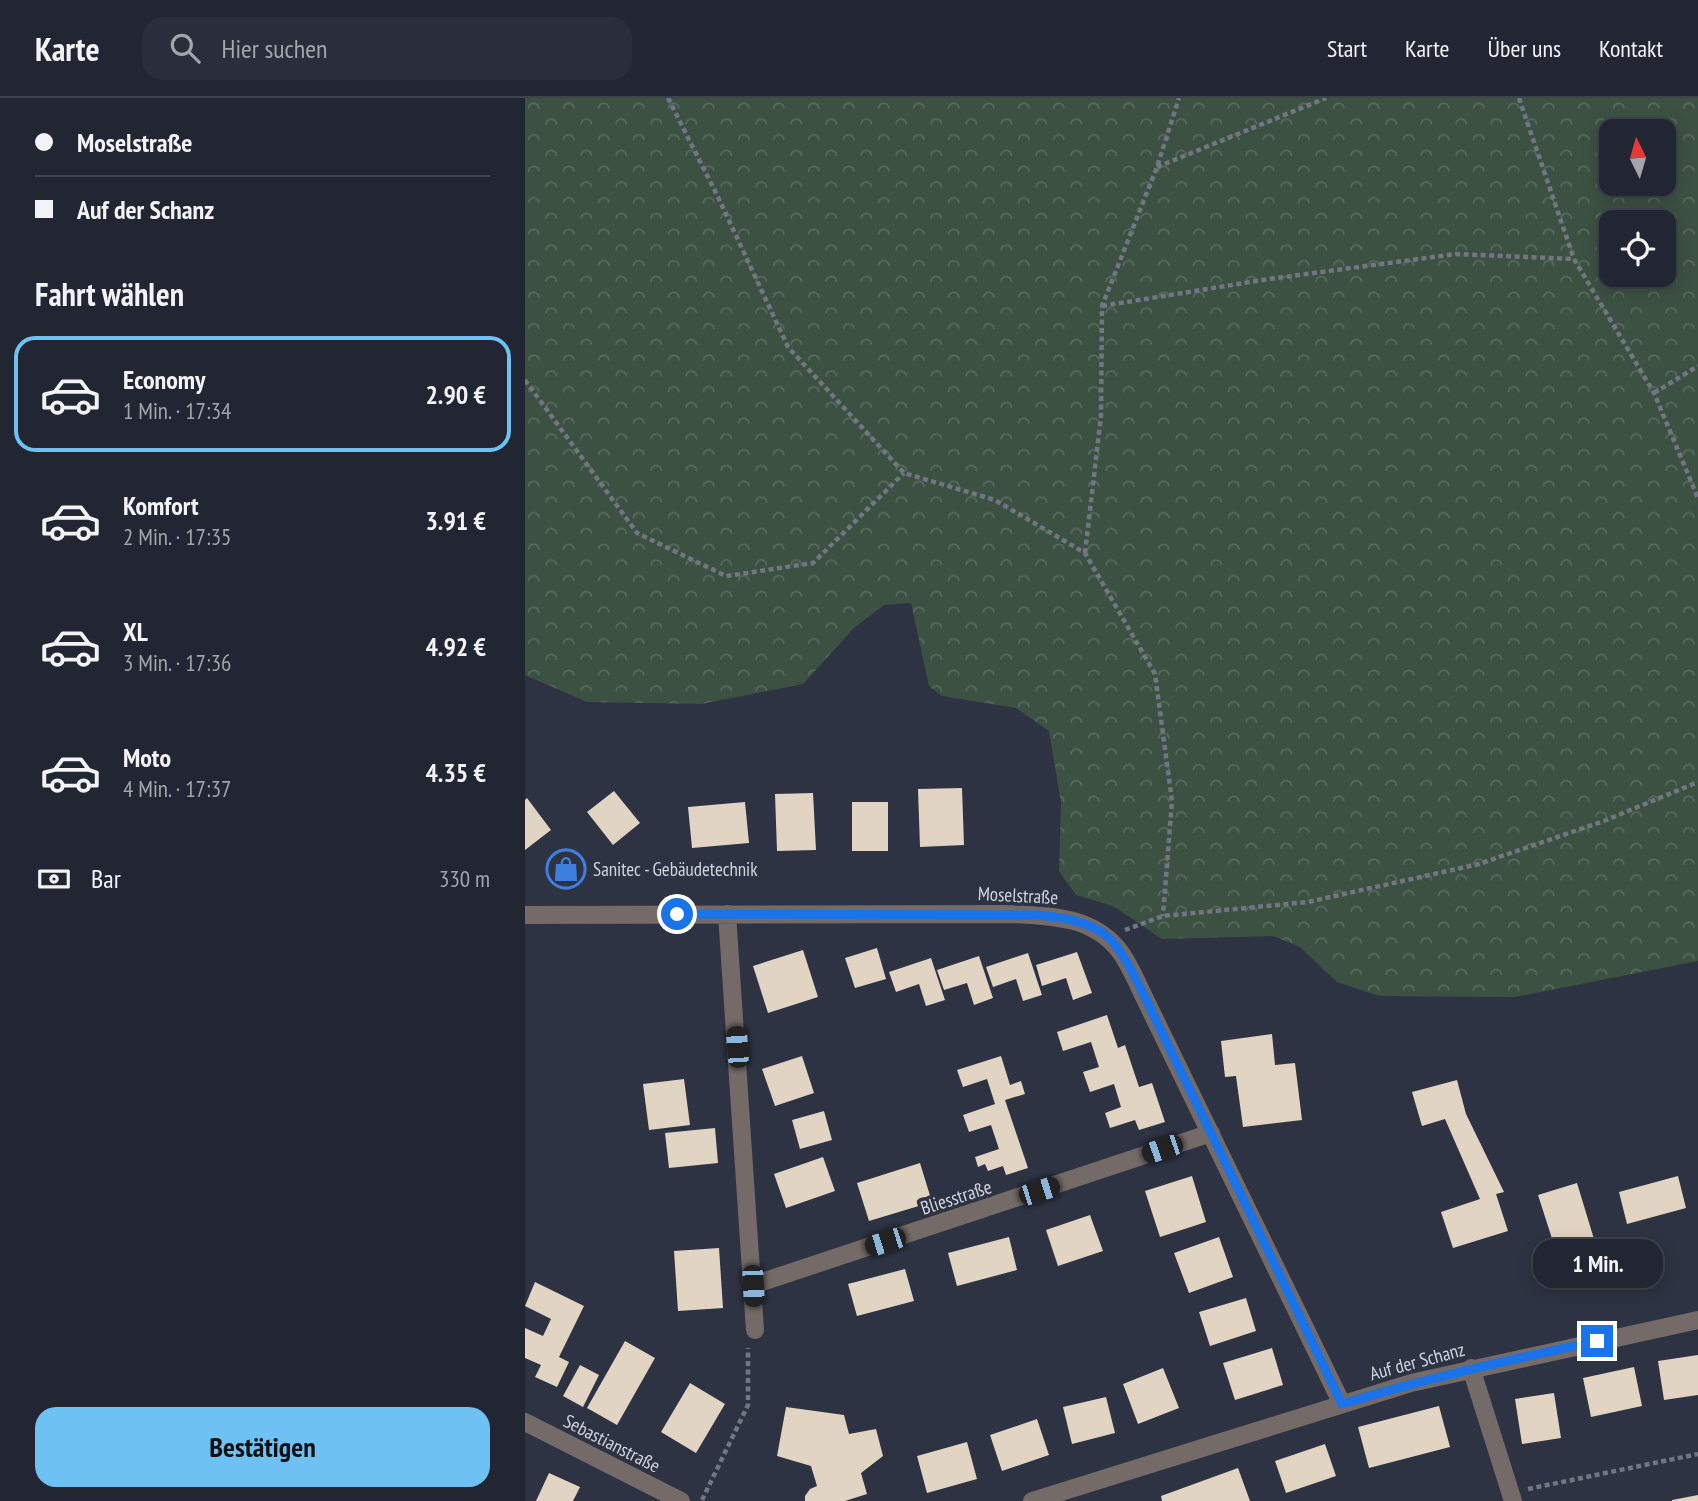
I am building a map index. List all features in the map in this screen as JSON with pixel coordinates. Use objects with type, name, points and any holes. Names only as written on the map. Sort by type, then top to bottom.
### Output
[{"type":"street","points":[[727,914],[755,1330]]},
{"type":"street","name":"Moselstraße","points":[[525,915],[1037,915],[1060,917],[1085,924],[1108,937],[1123,955],[1342,1404]]},
{"type":"street","name":"Bliesstraße","points":[[753,1286],[1211,1133]]},
{"type":"street","name":"Auf der Schanz","points":[[1032,1501],[1411,1382],[1698,1320]]},
{"type":"street","points":[[1471,1368],[1511,1497]]},
{"type":"street","name":"Sebastianstraße","points":[[525,1422],[681,1501]]},
{"type":"path","points":[[668,98],[788,347],[904,473],[995,500],[1085,553],[1155,674],[1172,801],[1163,916]]},
{"type":"path","points":[[1085,553],[1101,416],[1103,306],[1157,167],[1179,98]]},
{"type":"path","points":[[1157,167],[1326,98]]},
{"type":"path","points":[[1518,98],[1574,259],[1654,393],[1698,499]]},
{"type":"path","points":[[1103,306],[1269,279],[1456,254],[1574,259]]},
{"type":"path","points":[[1654,393],[1698,366]]},
{"type":"path","points":[[525,380],[638,533],[726,576],[813,563],[904,473]]},
{"type":"path","points":[[1108,937],[1163,916],[1308,902],[1479,864],[1604,821],[1698,782]]},
{"type":"path","points":[[701,1501],[748,1405],[748,1337],[755,1330]]},
{"type":"path","points":[[1511,1497],[1698,1454]]},
{"type":"green space","points":[[525,98],[1698,98],[1698,961],[1515,997],[1379,996],[1337,982],[1300,947],[1273,936],[1162,939],[1113,906],[1076,895],[1059,871],[1061,803],[1049,731],[1016,708],[942,696],[929,686],[911,603],[884,605],[855,627],[803,684],[701,704],[587,702],[525,675]]},
{"type":"building","points":[[962,788],[964,845],[920,847],[918,789]]},
{"type":"building","points":[[614,791],[640,823],[613,845],[587,812]]},
{"type":"building","points":[[813,793],[816,850],[777,851],[775,794]]},
{"type":"building","points":[[527,798],[551,830],[525,850],[525,800]]},
{"type":"building","points":[[745,802],[749,843],[692,848],[688,807]]},
{"type":"building","points":[[852,802],[888,802],[888,851],[852,851]]},
{"type":"building","points":[[877,948],[886,979],[855,988],[845,958]]},
{"type":"building","points":[[803,950],[818,997],[768,1013],[753,966]]},
{"type":"building","points":[[1077,952],[1092,993],[1073,1000],[1066,978],[1042,986],[1036,965]]},
{"type":"building","points":[[1028,953],[1042,995],[1023,1001],[1016,979],[993,987],[986,967]]},
{"type":"building","points":[[979,956],[993,998],[974,1005],[967,983],[944,990],[937,970]]},
{"type":"building","points":[[931,958],[945,1000],[926,1006],[919,984],[896,992],[889,972]]},
{"type":"building","points":[[1107,1015],[1118,1048],[1125,1045],[1139,1087],[1152,1083],[1165,1122],[1139,1130],[1135,1120],[1110,1128],[1105,1113],[1121,1107],[1114,1084],[1090,1092],[1083,1072],[1099,1067],[1091,1042],[1063,1051],[1057,1032]]},
{"type":"building","points":[[1272,1034],[1275,1065],[1295,1063],[1302,1120],[1243,1127],[1236,1076],[1225,1077],[1221,1041]]},
{"type":"building","points":[[802,1056],[814,1093],[775,1106],[762,1069]]},
{"type":"building","points":[[1001,1056],[1010,1085],[1021,1081],[1025,1094],[1005,1100],[1028,1168],[1006,1175],[1003,1166],[988,1171],[985,1164],[978,1167],[975,1157],[999,1149],[991,1125],[969,1132],[963,1115],[995,1104],[987,1079],[963,1087],[957,1070]]},
{"type":"building","points":[[684,1079],[690,1125],[649,1130],[643,1084]]},
{"type":"building","points":[[1457,1080],[1466,1114],[1504,1192],[1496,1194],[1508,1231],[1453,1248],[1441,1212],[1480,1199],[1445,1119],[1422,1126],[1412,1092]]},
{"type":"building","points":[[824,1111],[832,1140],[800,1149],[792,1120]]},
{"type":"building","points":[[715,1128],[718,1163],[669,1168],[665,1133]]},
{"type":"building","points":[[823,1157],[835,1191],[786,1208],[774,1174]]},
{"type":"building","points":[[920,1163],[932,1202],[869,1221],[857,1183]]},
{"type":"building","points":[[1192,1176],[1206,1222],[1160,1237],[1145,1191]]},
{"type":"building","points":[[1678,1176],[1686,1208],[1627,1224],[1619,1192]]},
{"type":"building","points":[[1577,1183],[1594,1239],[1556,1251],[1538,1195]]},
{"type":"building","points":[[1090,1215],[1103,1251],[1058,1266],[1046,1230]]},
{"type":"building","points":[[1009,1237],[1017,1270],[957,1286],[948,1253]]},
{"type":"building","points":[[1219,1237],[1233,1277],[1189,1293],[1174,1253]]},
{"type":"building","points":[[719,1248],[723,1308],[678,1311],[674,1251]]},
{"type":"building","points":[[905,1269],[914,1301],[857,1316],[848,1284]]},
{"type":"building","points":[[535,1282],[584,1306],[559,1357],[569,1362],[557,1387],[535,1377],[541,1365],[525,1358],[525,1328],[543,1336],[551,1319],[525,1306]]},
{"type":"building","points":[[1246,1298],[1256,1331],[1210,1346],[1199,1312]]},
{"type":"building","points":[[625,1341],[655,1358],[617,1425],[587,1408]]},
{"type":"building","points":[[1272,1348],[1283,1385],[1235,1400],[1223,1363]]},
{"type":"building","points":[[1698,1355],[1698,1395],[1664,1400],[1658,1361]]},
{"type":"building","points":[[580,1365],[599,1375],[583,1407],[563,1396]]},
{"type":"building","points":[[1634,1367],[1642,1406],[1591,1417],[1583,1378]]},
{"type":"building","points":[[1163,1368],[1179,1408],[1138,1424],[1123,1384]]},
{"type":"building","points":[[690,1383],[725,1404],[696,1453],[661,1432]]},
{"type":"building","points":[[1554,1393],[1561,1438],[1522,1444],[1515,1399]]},
{"type":"building","points":[[1106,1397],[1115,1433],[1072,1444],[1063,1407]]},
{"type":"building","points":[[1439,1406],[1450,1447],[1369,1468],[1358,1427]]},
{"type":"building","points":[[786,1407],[844,1415],[849,1434],[876,1429],[883,1456],[861,1473],[867,1494],[845,1501],[805,1501],[810,1489],[817,1486],[811,1466],[777,1456]]},
{"type":"building","points":[[1037,1419],[1049,1455],[1002,1471],[990,1435]]},
{"type":"building","points":[[967,1442],[977,1479],[927,1493],[917,1456]]},
{"type":"building","points":[[1325,1444],[1336,1476],[1286,1493],[1275,1461]]},
{"type":"building","points":[[1238,1468],[1250,1501],[1162,1501],[1161,1496]]},
{"type":"building","points":[[549,1473],[580,1487],[573,1501],[536,1501]]},
{"type":"building","points":[[1698,1495],[1698,1501],[1672,1501],[1672,1500]]},
{"type":"place","name":"Sanitec - Gebäudetechnik","points":[[566,869]]},
{"type":"route","points":[[677,914],[1037,915],[1060,917],[1085,924],[1108,937],[1123,955],[1342,1404],[1411,1382],[1597,1341]]}]
